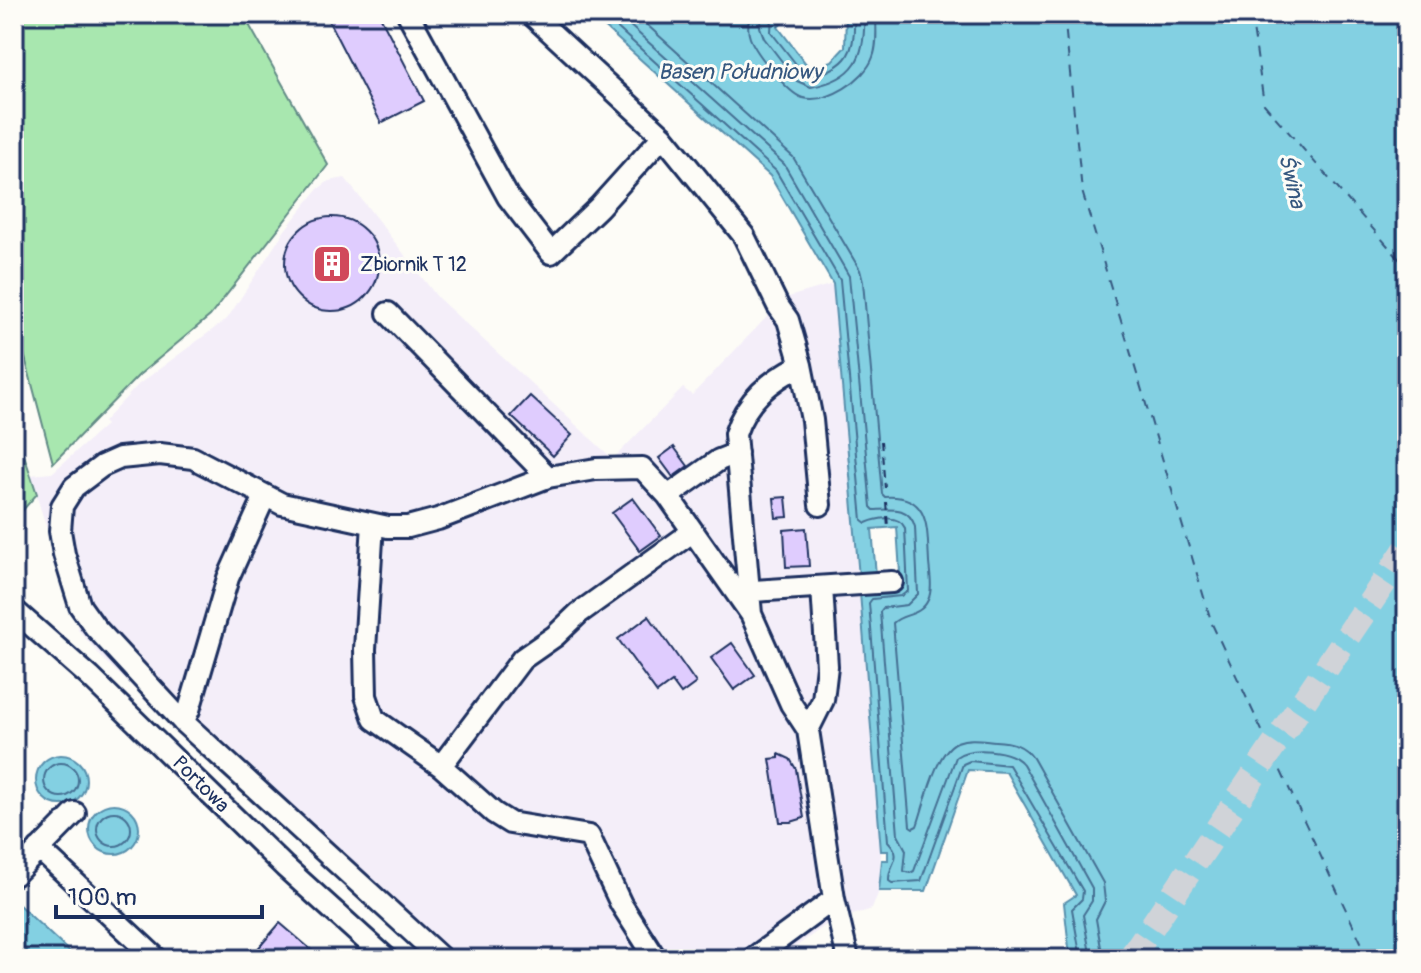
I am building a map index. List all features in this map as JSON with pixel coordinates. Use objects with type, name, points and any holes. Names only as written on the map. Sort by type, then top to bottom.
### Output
[{"type":"street","points":[[408,14],[508,197],[551,253],[599,207],[663,136]]},
{"type":"street","points":[[531,14],[663,136],[744,236],[788,320],[801,365],[812,420],[820,505]]},
{"type":"street","points":[[388,313],[548,477]]},
{"type":"street","points":[[742,592],[735,434],[752,401],[774,379],[801,365]]},
{"type":"street","points":[[668,496],[719,460],[737,453]]},
{"type":"street","points":[[442,959],[183,722],[95,627],[80,606],[64,554],[60,531],[62,506],[74,487],[102,466],[120,458],[160,454],[193,458],[282,504],[373,524],[408,527],[438,519],[548,477],[596,469],[642,468],[668,496],[692,532],[742,592],[791,704],[808,730],[834,899],[848,959]]},
{"type":"street","points":[[183,722],[228,578],[265,496]]},
{"type":"street","points":[[373,524],[365,649],[366,696],[374,719],[441,766],[494,813],[510,823],[589,836],[621,904],[656,959]]},
{"type":"street","points":[[441,766],[522,659],[555,636],[579,613],[692,532]]},
{"type":"street","points":[[742,592],[892,582]]},
{"type":"street","points":[[808,730],[823,700],[826,677],[822,587]]},
{"type":"street","name":"Portowa","points":[[14,610],[78,666],[285,867],[387,959]]},
{"type":"street","points":[[14,875],[75,813]]},
{"type":"street","points":[[39,849],[157,959]]},
{"type":"street","points":[[752,959],[834,899]]},
{"type":"path","points":[[881,441],[885,488]]},
{"type":"path","points":[[886,502],[888,527]]},
{"type":"shaded area","points":[[345,178],[438,298],[613,459],[683,388],[692,395],[785,298],[833,284],[881,851],[879,891],[872,909],[830,922],[779,959],[431,959],[181,732],[104,660],[79,631],[30,475],[52,473],[106,425],[103,422],[139,384],[227,319],[285,230],[318,189],[329,181]]},
{"type":"green space","points":[[14,14],[243,14],[328,165],[210,316],[139,375],[53,463],[14,316]]},
{"type":"green space","points":[[14,425],[37,494],[14,520]]},
{"type":"water","points":[[590,14],[778,14],[783,22],[778,27],[810,69],[832,61],[845,47],[846,14],[1407,14],[1407,959],[1074,959],[1069,948],[1064,903],[1076,895],[1006,772],[968,770],[926,891],[879,891],[882,860],[888,860],[888,851],[881,851],[860,593],[901,588],[897,527],[872,529],[876,575],[859,577],[833,284],[770,176]]},
{"type":"water","points":[[61,755],[79,762],[86,780],[79,798],[61,805],[43,798],[36,780],[43,762]]},
{"type":"water","points":[[114,804],[132,811],[139,829],[132,847],[114,854],[96,847],[89,829],[96,811]]},
{"type":"water","points":[[18,904],[77,959],[35,959],[14,939],[14,908]]},
{"type":"building","points":[[325,14],[379,14],[424,101],[381,123]]},
{"type":"building","name":"Zbiornik T 12","points":[[332,217],[350,220],[365,231],[376,246],[379,264],[376,282],[365,297],[350,308],[332,311],[314,308],[299,297],[288,282],[285,264],[288,246],[299,231],[314,220]]},
{"type":"building","points":[[530,396],[572,435],[553,456],[511,416]]},
{"type":"building","points":[[674,447],[688,466],[673,477],[659,458]]},
{"type":"building","points":[[786,497],[788,517],[776,518],[774,498]]},
{"type":"building","points":[[633,498],[661,536],[640,551],[612,513]]},
{"type":"building","points":[[806,528],[809,566],[786,567],[784,530]]},
{"type":"building","points":[[649,616],[696,683],[681,694],[672,682],[657,693],[618,639]]},
{"type":"building","points":[[732,643],[755,675],[734,690],[711,658]]},
{"type":"building","points":[[779,754],[790,759],[796,769],[804,818],[791,822],[780,822],[770,759],[779,758]]},
{"type":"building","points":[[280,923],[322,959],[249,959]]},
{"type":"ferry route","points":[[1064,14],[1082,191],[1212,624],[1369,959]]},
{"type":"ferry route","points":[[1251,14],[1264,104],[1407,268]]},
{"type":"tunnel","points":[[1130,959],[1407,548]]},
{"type":"place","name":"Zbiornik T 12","points":[[332,264]]},
{"type":"water label","name":"Basen Południowy","points":[[740,72]]},
{"type":"water label","name":"Świna","points":[[1292,181]]}]
